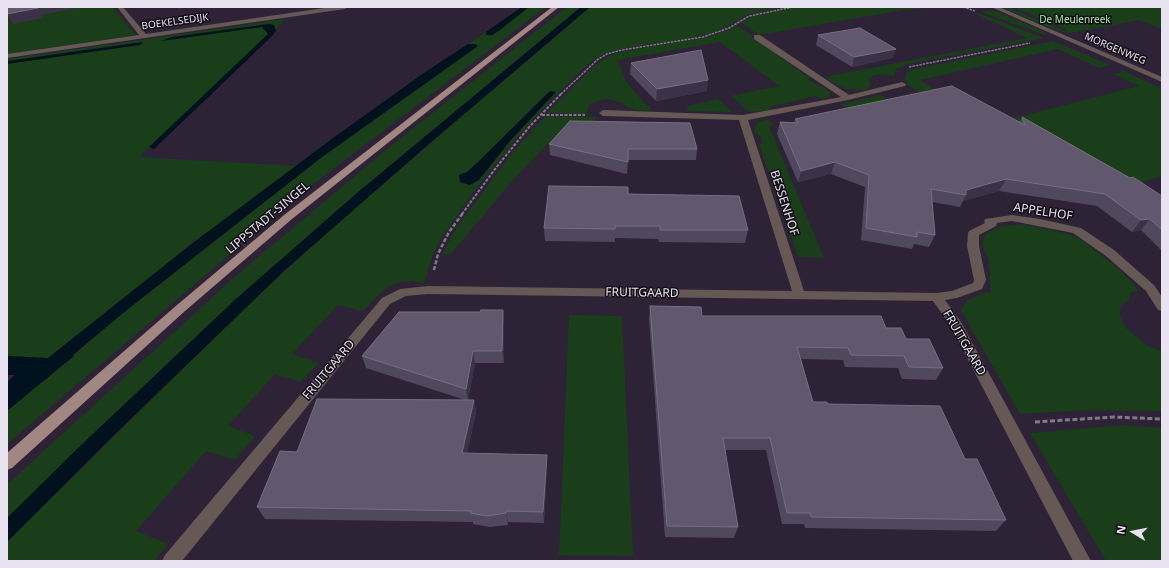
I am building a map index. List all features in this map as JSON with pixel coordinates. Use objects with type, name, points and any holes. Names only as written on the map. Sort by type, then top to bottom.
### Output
[{"type":"main road","name":"LIPPSTADT-SINGEL","points":[[7,463],[181,308],[288,217],[556,7]]},
{"type":"street","points":[[120,7],[144,36]]},
{"type":"street","name":"BOEKELSEDIJK","points":[[7,56],[345,7]]},
{"type":"street","name":"MORGENWEG","points":[[994,7],[1162,80]]},
{"type":"street","points":[[757,37],[848,98]]},
{"type":"street","points":[[603,114],[743,118],[848,98],[902,84]]},
{"type":"street","name":"BESSENHOF","points":[[743,118],[800,296]]},
{"type":"street","name":"APPELHOF","points":[[936,297],[954,295],[978,286],[980,280],[973,246],[973,233],[992,224],[989,221],[1012,218],[1077,230],[1110,253],[1139,278],[1150,288],[1162,307]]},
{"type":"street","name":"FRUITGAARD","points":[[171,561],[386,301],[404,292],[428,290],[936,297],[954,322],[1082,561]]},
{"type":"path","points":[[902,84],[899,77],[900,71],[904,68],[1062,36]]},
{"type":"path","points":[[542,115],[603,114]]},
{"type":"path","points":[[1009,423],[1114,417],[1162,419]]},
{"type":"green space","points":[[7,7],[112,7],[136,35],[7,54]]},
{"type":"green space","points":[[529,7],[546,7],[303,192],[7,444],[7,411],[123,313],[322,157],[478,46],[468,44]]},
{"type":"green space","points":[[567,7],[581,7],[357,193],[237,298],[77,449],[7,518],[7,485],[49,446],[239,273],[392,145]]},
{"type":"green space","points":[[590,7],[784,7],[749,14],[712,33],[687,39],[625,48],[604,54],[593,60],[562,89],[520,134],[472,194],[440,240],[433,255],[424,283],[413,281],[401,282],[389,286],[363,311],[338,305],[292,354],[318,363],[301,382],[275,374],[228,426],[255,436],[235,460],[206,451],[136,531],[168,544],[154,561],[7,561],[7,542],[229,323],[328,231]],"holes":[[[550,91],[555,92],[510,141],[479,180],[459,175],[467,172],[479,161]]]},
{"type":"green space","points":[[799,7],[939,7],[904,10],[758,35],[741,22],[755,15]]},
{"type":"green space","name":"De Meulenreek","points":[[1000,7],[1008,7],[1065,31],[1067,30],[1013,7],[1162,7],[1162,29],[1139,20],[1071,33],[1058,31]]},
{"type":"green space","points":[[989,10],[998,12],[1042,31],[1048,36],[981,12]]},
{"type":"green space","points":[[974,13],[978,13],[1044,38],[909,64],[896,69],[894,76],[881,74],[872,76],[869,81],[871,86],[865,90],[845,89],[824,77],[1027,38]]},
{"type":"green space","points":[[286,19],[139,157],[297,166],[194,242],[48,358],[7,356],[7,59]]},
{"type":"green space","points":[[737,26],[810,78],[808,79],[825,88],[830,93],[829,96],[821,99],[816,96],[769,107],[772,110],[749,112],[731,96],[779,86],[720,42],[617,60],[627,83],[647,106],[651,106],[651,111],[628,108],[622,103],[609,99],[590,104],[587,110],[589,114],[547,113],[593,67],[608,56],[625,51],[709,37]]},
{"type":"green space","points":[[1053,41],[1110,65],[1100,68],[1058,49],[920,80],[935,90],[921,93],[909,86],[905,80],[906,73],[910,70]]},
{"type":"green space","points":[[1124,71],[1162,89],[1162,176],[1123,188],[1002,121],[1139,86],[1113,74]]},
{"type":"green space","points":[[881,95],[889,100],[847,109],[841,104]]},
{"type":"green space","points":[[718,99],[732,112],[688,111],[687,107],[683,107]]},
{"type":"green space","points":[[544,117],[597,117],[590,123],[568,123],[513,180],[451,254],[443,254],[454,231],[513,152]]},
{"type":"green space","points":[[768,120],[775,125],[769,126],[824,258],[798,257],[759,144],[763,144],[759,134],[756,134],[754,130],[757,123]]},
{"type":"green space","points":[[1022,224],[1069,234],[1082,240],[1120,270],[1139,291],[1131,292],[1129,300],[1120,306],[1120,316],[1125,327],[1133,334],[1148,346],[1162,351],[1162,411],[1087,410],[1020,414],[961,310],[967,300],[991,291],[989,260],[982,245],[985,235],[998,227]]},
{"type":"green space","points":[[569,315],[622,316],[633,556],[559,555]]},
{"type":"green space","points":[[1125,425],[1162,428],[1162,561],[1106,561],[1030,433]]},
{"type":"water","points":[[522,7],[529,7],[500,30],[492,35],[486,35],[486,32]]},
{"type":"water","points":[[581,7],[590,7],[430,143],[285,270],[113,436],[7,542],[7,518],[77,449],[237,298],[357,193]]},
{"type":"water","points":[[269,24],[274,25],[276,31],[272,36],[154,149],[149,147],[268,34],[262,27],[161,41],[172,37]]},
{"type":"water","points":[[143,42],[140,45],[7,64],[7,61]]},
{"type":"water","points":[[468,44],[475,44],[478,46],[322,157],[123,313],[73,355],[74,356],[7,411],[7,382],[15,375],[7,375],[7,356],[48,358],[194,242],[333,138],[421,75]]},
{"type":"water","points":[[550,91],[556,92],[510,141],[479,180],[470,185],[460,182],[459,175],[467,172],[479,161]]},
{"type":"building","points":[[7,7],[37,7],[38,8],[7,14]]},
{"type":"building","points":[[860,28],[896,49],[854,57],[818,35]]},
{"type":"building","points":[[701,50],[708,80],[657,89],[631,63]]},
{"type":"building","points":[[952,86],[1025,125],[1022,117],[1130,178],[1133,177],[1162,196],[1162,230],[1150,219],[1141,220],[1105,194],[1006,179],[966,190],[966,195],[931,189],[935,235],[917,232],[917,237],[866,228],[869,175],[835,162],[801,171],[780,122],[799,123],[795,119]]},
{"type":"building","points":[[570,121],[690,123],[697,149],[628,149],[628,162],[549,144]]},
{"type":"building","points":[[549,186],[628,187],[628,194],[739,196],[748,230],[660,230],[660,226],[615,226],[615,229],[544,228]]},
{"type":"building","points":[[650,306],[701,307],[702,316],[881,316],[886,328],[901,328],[906,339],[929,339],[943,368],[909,367],[904,356],[851,355],[848,348],[797,347],[813,402],[827,402],[828,404],[940,406],[965,459],[977,459],[1006,520],[811,517],[810,513],[787,513],[770,438],[723,438],[738,527],[667,526]]},
{"type":"building","points":[[481,310],[503,310],[502,351],[473,351],[466,389],[362,356],[399,312],[480,312]]},
{"type":"building","points":[[317,399],[474,400],[462,453],[547,455],[543,512],[506,511],[506,513],[487,516],[470,513],[471,511],[257,507],[280,451],[297,452]]}]
